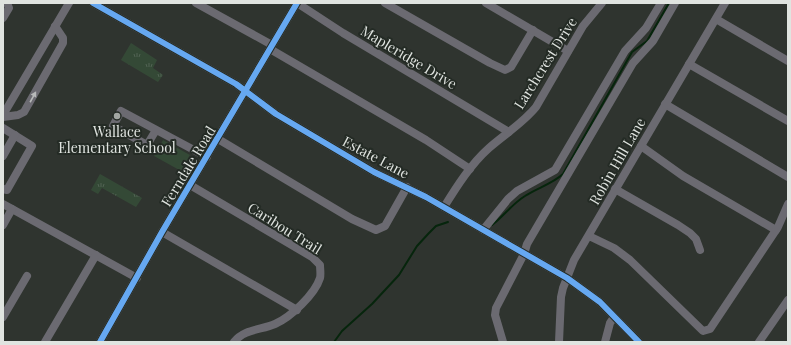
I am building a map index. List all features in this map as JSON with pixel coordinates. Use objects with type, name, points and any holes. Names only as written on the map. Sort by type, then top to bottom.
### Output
[{"type":"street","points":[[3,18],[8,8],[7,3]]},
{"type":"street","points":[[3,116],[69,3]]},
{"type":"street","name":"Estate Lane","points":[[93,3],[236,84],[276,114],[374,172],[407,187],[444,207],[567,278],[600,302],[638,342]]},
{"type":"street","points":[[196,3],[426,140],[470,169]]},
{"type":"street","name":"Ferndale Road","points":[[100,342],[162,232],[297,3]]},
{"type":"street","name":"Mapleridge Drive","points":[[297,3],[343,33],[509,132]]},
{"type":"street","points":[[385,3],[490,63],[505,70],[511,67],[533,30]]},
{"type":"street","points":[[486,3],[568,51]]},
{"type":"street","name":"Larchcrest Drive","points":[[444,207],[461,180],[489,148],[528,116],[536,106],[583,26],[602,3]]},
{"type":"street","points":[[483,230],[508,199],[517,191],[555,170],[625,51],[646,28],[662,3]]},
{"type":"street","points":[[503,342],[495,315],[496,308],[524,254],[527,244],[633,63],[653,41],[675,3]]},
{"type":"street","name":"Robin Hill Lane","points":[[558,342],[560,305],[563,288],[574,260],[726,3]]},
{"type":"street","points":[[716,20],[788,61]]},
{"type":"street","points":[[3,116],[18,115],[24,112],[63,43],[63,38],[55,26]]},
{"type":"street","points":[[689,64],[788,122]]},
{"type":"street","points":[[665,104],[788,177]]},
{"type":"street","points":[[156,130],[147,145],[113,126],[121,111],[207,157]]},
{"type":"street","points":[[3,128],[32,146],[7,190],[3,189]]},
{"type":"street","points":[[3,156],[15,135]]},
{"type":"street","points":[[218,139],[352,219],[376,230],[385,226],[407,187]]},
{"type":"street","points":[[641,146],[683,176],[776,230]]},
{"type":"street","name":"Caribou Trail","points":[[190,185],[312,257],[320,265],[320,278],[313,290],[297,310],[286,319],[275,324],[245,332],[238,336],[234,342]]},
{"type":"street","points":[[615,189],[690,233],[696,239],[700,250]]},
{"type":"street","points":[[3,204],[137,278]]},
{"type":"street","points":[[589,236],[614,248],[630,260],[702,331],[710,329],[776,230],[788,204]]},
{"type":"street","points":[[3,225],[12,209]]},
{"type":"street","points":[[162,232],[297,310]]},
{"type":"street","points":[[45,342],[96,255]]},
{"type":"street","points":[[3,317],[27,276]]},
{"type":"street","points":[[759,342],[788,300]]},
{"type":"street","points":[[605,342],[610,323],[614,317]]},
{"type":"green space","points":[[131,43],[157,60],[153,68],[163,75],[158,82],[121,60]]},
{"type":"green space","points":[[163,140],[190,155],[181,171],[154,156]]},
{"type":"green space","points":[[100,174],[142,198],[136,207],[102,188],[98,194],[91,190]]},
{"type":"waterway","points":[[492,225],[520,199],[554,181],[563,174],[632,52],[647,41],[669,3]]},
{"type":"waterway","points":[[334,342],[342,331],[372,304],[399,275],[417,246],[429,233],[436,226],[448,222]]},
{"type":"cycle path","points":[[93,3],[236,84],[276,114],[374,172],[426,197],[567,278],[600,302],[639,342]]},
{"type":"cycle path","points":[[100,342],[162,232],[297,3]]},
{"type":"place","name":"Wallace Elementary School","points":[[117,116]]}]
